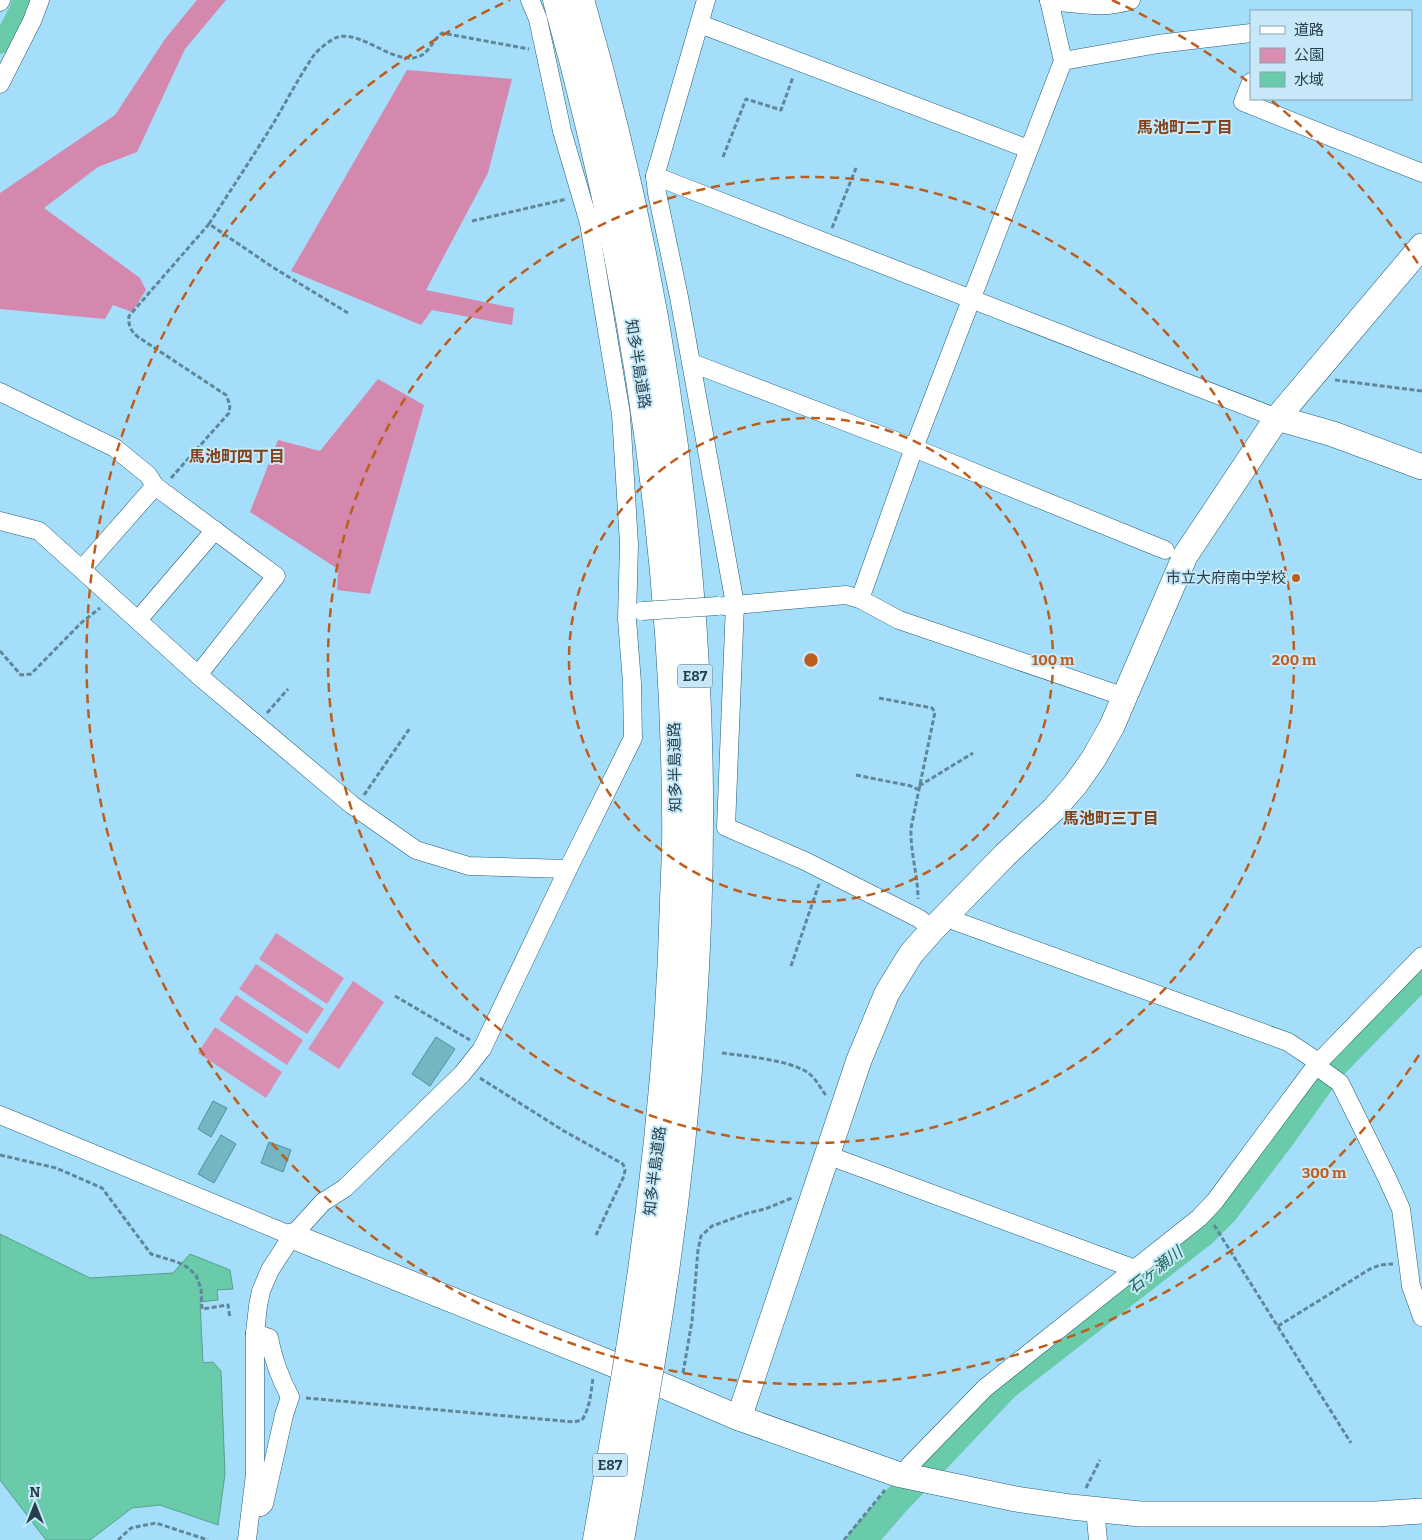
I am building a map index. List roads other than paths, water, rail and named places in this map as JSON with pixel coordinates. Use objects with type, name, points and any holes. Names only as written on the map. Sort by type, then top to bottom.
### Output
[{"type":"highway","name":"知多半島道路","points":[[557,0],[596,148],[619,254],[640,370],[656,486],[667,587],[673,693],[676,814],[672,970],[661,1115],[646,1242],[640,1356]]},
{"type":"highway","name":"知多半島道路","points":[[580,0],[618,142],[642,248],[663,366],[690,584],[696,694],[699,815],[695,971],[685,1107],[668,1248],[640,1356],[634,1392],[620,1540]]},
{"type":"highway","name":"知多半島道路","points":[[597,1540],[634,1392]]},
{"type":"street","points":[[0,84],[32,21],[40,0]]},
{"type":"street","points":[[247,1540],[255,1474],[255,1333],[261,1291],[270,1270],[292,1236],[323,1202],[345,1188],[467,1067],[483,1046],[633,738],[634,615],[621,414],[589,223],[562,131],[538,19],[530,0]]},
{"type":"street","points":[[706,0],[655,176],[692,363],[727,605],[726,827],[931,921],[1288,1042],[1312,1058],[1340,1083],[1401,1210],[1411,1286],[1422,1317]]},
{"type":"street","points":[[860,599],[914,448],[1063,61],[1049,0],[1097,6],[1112,5],[1130,0]]},
{"type":"street","points":[[700,24],[1028,149]]},
{"type":"street","points":[[1063,61],[1158,44],[1250,34]]},
{"type":"street","points":[[1250,84],[1243,102],[1422,173]]},
{"type":"street","points":[[655,176],[1277,418],[1333,434],[1422,467]]},
{"type":"street","points":[[739,1418],[858,1060],[887,993],[931,921],[1054,809],[1075,785],[1094,758],[1126,697],[1186,556],[1277,418],[1317,368],[1421,248]]},
{"type":"street","points":[[692,363],[914,448],[1165,550]]},
{"type":"street","points":[[0,392],[115,448],[148,475],[158,488],[276,576],[198,675]]},
{"type":"street","points":[[82,569],[158,488]]},
{"type":"street","points":[[0,520],[39,531],[198,675],[356,807],[416,850],[469,866],[568,869]]},
{"type":"street","points":[[138,620],[215,530]]},
{"type":"street","points":[[634,615],[846,595],[860,599],[899,620],[1126,697]]},
{"type":"street","points":[[901,1474],[985,1388],[1199,1218],[1422,956]]},
{"type":"street","points":[[0,1115],[292,1236],[679,1391],[739,1418],[901,1474],[1016,1499],[1140,1514],[1376,1514],[1422,1511]]},
{"type":"street","points":[[827,1155],[1135,1269]]},
{"type":"street","points":[[252,1508],[261,1507],[264,1504],[284,1415],[290,1397],[273,1359],[269,1338],[255,1333]]},
{"type":"street","points":[[1088,1508],[1098,1540]]},
{"type":"water","points":[[0,1234],[90,1278],[173,1273],[190,1254],[230,1270],[233,1289],[217,1290],[218,1300],[200,1302],[203,1363],[213,1362],[221,1371],[225,1474],[218,1525],[160,1505],[132,1508],[90,1540],[46,1540],[0,1480]]},
{"type":"waterway","points":[[0,45],[18,10],[21,0]]},
{"type":"waterway","name":"石ヶ瀬川","points":[[862,1540],[895,1502],[1005,1386],[1203,1232],[1224,1211],[1329,1069],[1422,974]]},
{"type":"place","name":"市立大府南中学校","points":[[1296,578]]},
{"type":"district","name":"馬池町二丁目","points":[[1185,127]]},
{"type":"district","name":"馬池町四丁目","points":[[237,456]]},
{"type":"district","name":"馬池町三丁目","points":[[1111,818]]}]
